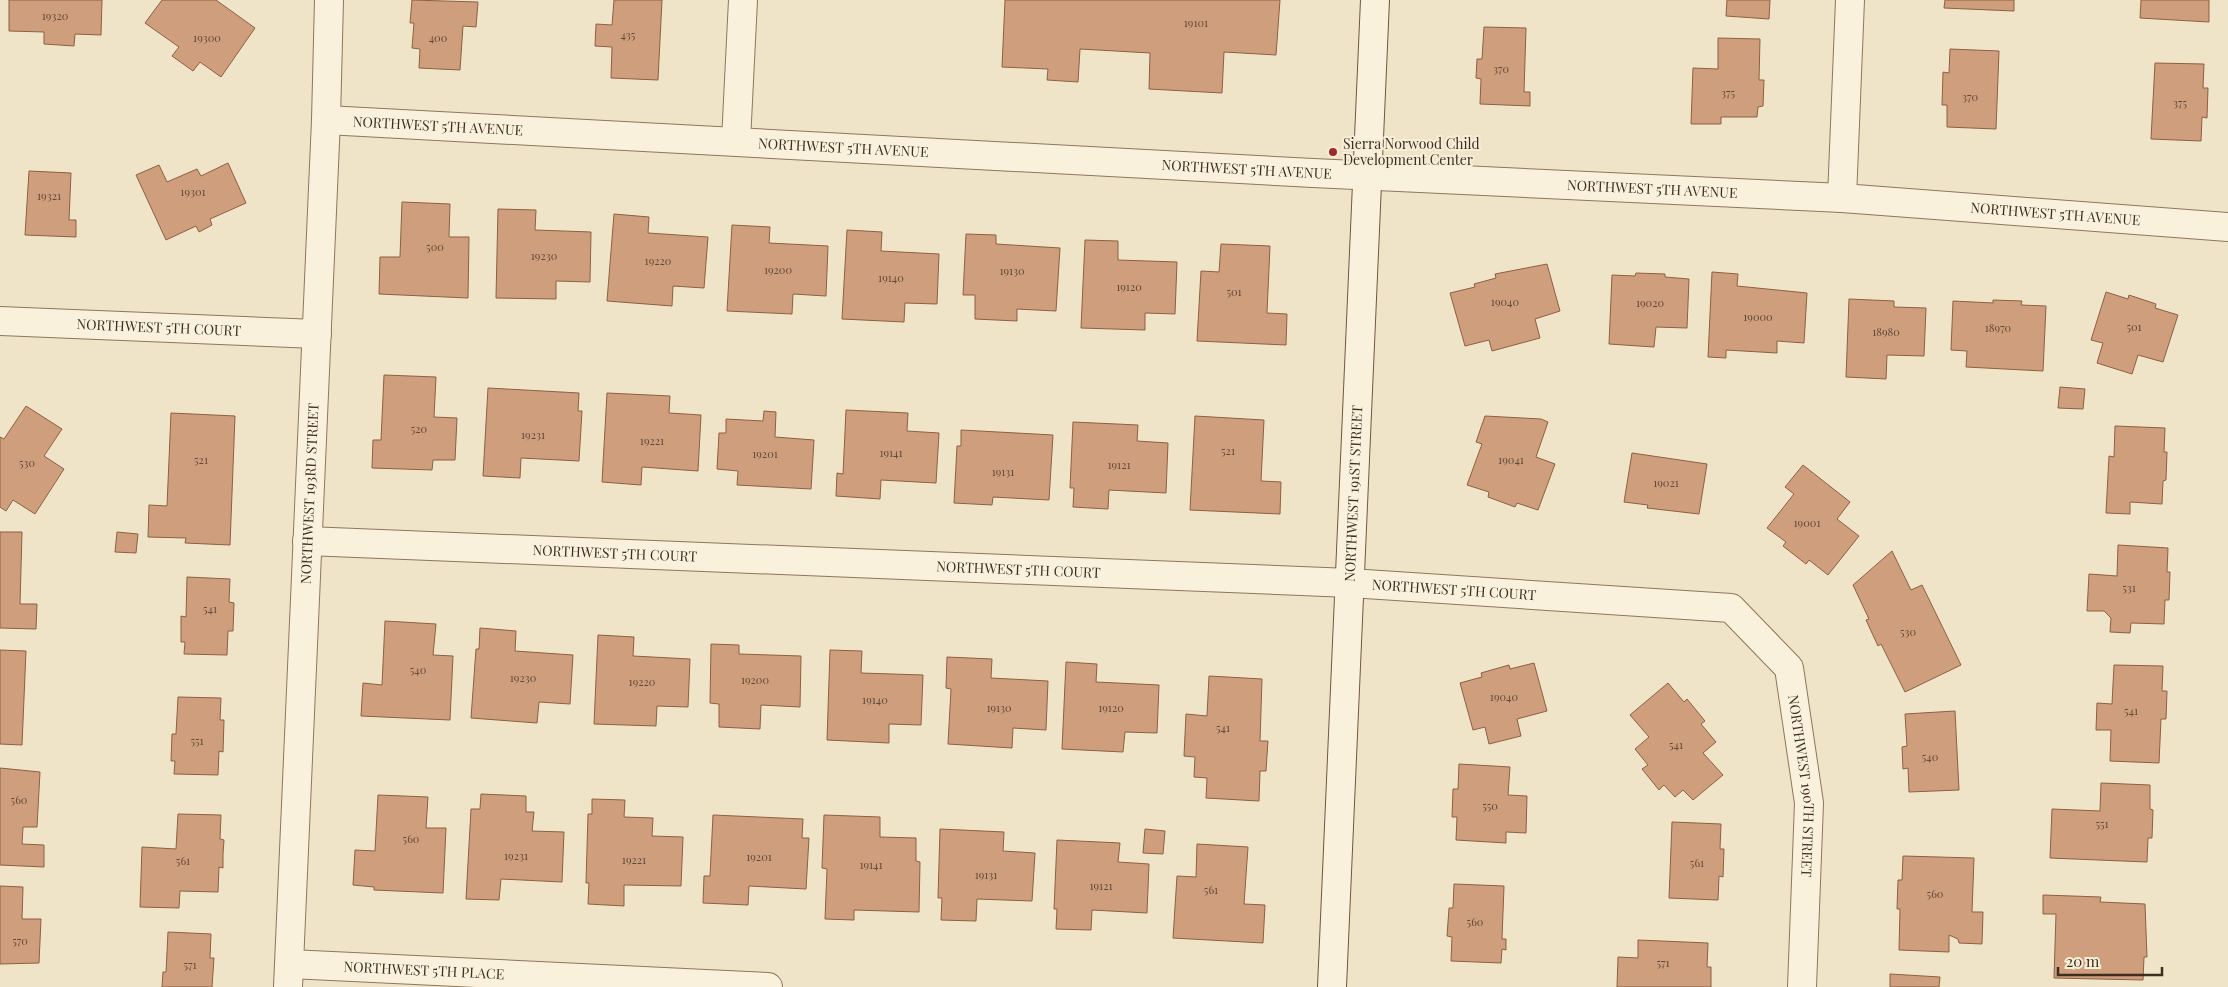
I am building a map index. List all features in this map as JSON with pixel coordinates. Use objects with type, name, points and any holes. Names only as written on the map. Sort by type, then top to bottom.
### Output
[{"type":"street","name":"NORTHWEST 193RD STREET","points":[[289,975],[326,120],[329,0]]},
{"type":"street","points":[[736,140],[743,0]]},
{"type":"street","name":"NORTHWEST 191ST STREET","points":[[1332,987],[1375,0]]},
{"type":"street","points":[[1842,198],[1850,0]]},
{"type":"street","name":"NORTHWEST 5TH AVENUE","points":[[326,120],[1842,198],[2228,227]]},
{"type":"street","name":"NORTHWEST 5TH COURT","points":[[0,321],[317,334]]},
{"type":"street","name":"NORTHWEST 5TH COURT","points":[[307,540],[1350,583],[1730,608]]},
{"type":"street","name":"NORTHWEST 190TH STREET","points":[[1730,608],[1790,668],[1809,803],[1802,987]]},
{"type":"street","name":"NORTHWEST 5TH PLACE","points":[[289,975],[768,987]]},
{"type":"building","points":[[9,0],[102,0],[101,35],[75,34],[74,46],[44,44],[44,32],[9,31]]},
{"type":"building","points":[[162,0],[216,0],[255,28],[221,77],[200,62],[193,71],[172,56],[179,47],[145,23]]},
{"type":"building","points":[[412,0],[478,2],[476,27],[463,26],[460,70],[419,68],[420,49],[412,48],[414,23],[410,23]]},
{"type":"building","points":[[614,0],[662,0],[658,80],[611,78],[612,47],[595,46],[596,24],[612,25]]},
{"type":"building","points":[[1005,0],[1280,0],[1276,55],[1224,52],[1222,93],[1149,89],[1150,53],[1080,49],[1078,82],[1047,80],[1048,69],[1002,67]]},
{"type":"building","points":[[1727,0],[1770,0],[1769,19],[1726,16]]},
{"type":"building","points":[[1945,0],[2014,0],[2014,11],[1944,8]]},
{"type":"building","points":[[2141,0],[2209,0],[2209,22],[2140,18]]},
{"type":"building","points":[[1484,27],[1526,28],[1524,92],[1530,92],[1530,106],[1480,104],[1481,79],[1476,78],[1477,59],[1482,59]]},
{"type":"building","points":[[1718,38],[1760,39],[1759,80],[1764,80],[1763,106],[1758,107],[1757,117],[1721,117],[1721,124],[1691,124],[1693,68],[1718,69]]},
{"type":"building","points":[[1950,49],[1999,51],[1996,129],[1947,127],[1947,105],[1942,105],[1943,72],[1949,73]]},
{"type":"building","points":[[2155,63],[2204,64],[2203,88],[2208,88],[2207,118],[2202,117],[2201,141],[2151,139]]},
{"type":"building","points":[[228,163],[246,203],[210,219],[212,225],[199,232],[196,226],[166,240],[136,175],[159,165],[167,182],[197,169],[201,176]]},
{"type":"building","points":[[29,171],[71,173],[69,220],[76,220],[76,237],[25,235]]},
{"type":"building","points":[[402,202],[450,204],[449,237],[469,237],[468,298],[379,294],[380,257],[400,257]]},
{"type":"building","points":[[498,209],[536,210],[535,230],[591,232],[590,282],[556,281],[556,299],[496,298]]},
{"type":"building","points":[[614,214],[649,217],[648,233],[708,237],[704,288],[673,286],[672,306],[607,301]]},
{"type":"building","points":[[732,225],[770,227],[769,243],[828,246],[826,296],[793,294],[792,314],[727,311]]},
{"type":"building","points":[[847,230],[882,232],[881,251],[939,254],[937,304],[905,303],[904,322],[842,319]]},
{"type":"building","points":[[966,234],[996,235],[996,244],[1060,248],[1056,311],[1017,309],[1017,321],[975,319],[975,295],[963,295]]},
{"type":"building","points":[[1085,240],[1118,241],[1118,260],[1177,262],[1175,314],[1145,313],[1145,330],[1081,328]]},
{"type":"building","points":[[1221,244],[1270,246],[1267,313],[1287,314],[1286,345],[1197,341],[1201,271],[1219,272]]},
{"type":"building","points":[[1547,264],[1560,311],[1535,319],[1540,338],[1492,351],[1489,340],[1465,346],[1450,293],[1475,287],[1474,284],[1496,278],[1495,274]]},
{"type":"building","points":[[1712,272],[1738,274],[1737,286],[1807,293],[1804,343],[1777,341],[1777,353],[1726,350],[1726,358],[1708,357]]},
{"type":"building","points":[[1636,273],[1665,274],[1665,277],[1689,279],[1687,328],[1656,327],[1654,347],[1609,344],[1612,275],[1635,276]]},
{"type":"building","points":[[2106,292],[2128,299],[2129,295],[2156,304],[2155,308],[2178,315],[2163,362],[2138,355],[2132,374],[2097,363],[2103,343],[2091,340]]},
{"type":"building","points":[[1849,299],[1894,301],[1894,307],[1926,308],[1924,356],[1887,355],[1886,379],[1846,377]]},
{"type":"building","points":[[1993,300],[2022,301],[2021,305],[2046,306],[2043,371],[1966,367],[1967,351],[1951,350],[1953,301],[1993,303]]},
{"type":"building","points":[[384,375],[436,377],[434,417],[457,418],[455,460],[433,460],[432,470],[372,468],[373,440],[381,440]]},
{"type":"building","points":[[2060,387],[2085,389],[2083,409],[2058,408]]},
{"type":"building","points":[[488,388],[579,393],[578,411],[582,411],[579,461],[521,458],[520,478],[483,476]]},
{"type":"building","points":[[607,393],[670,396],[669,413],[701,415],[698,471],[642,467],[641,485],[602,482]]},
{"type":"building","points":[[26,406],[62,429],[44,456],[64,469],[35,514],[13,500],[6,511],[0,507],[0,437],[4,439]]},
{"type":"building","points":[[846,410],[908,413],[907,431],[939,433],[936,483],[881,480],[880,499],[836,496],[837,473],[843,474]]},
{"type":"building","points":[[764,411],[776,412],[775,437],[814,440],[811,489],[737,485],[738,471],[717,469],[719,433],[726,433],[726,419],[763,421]]},
{"type":"building","points":[[171,413],[235,416],[230,545],[185,543],[186,538],[148,537],[149,505],[167,506]]},
{"type":"building","points":[[1195,416],[1264,420],[1261,481],[1281,482],[1280,514],[1190,510]]},
{"type":"building","points":[[1485,416],[1541,419],[1548,422],[1536,457],[1555,464],[1538,510],[1517,503],[1515,507],[1488,497],[1489,492],[1467,485],[1482,444],[1476,442]]},
{"type":"building","points":[[1073,422],[1138,425],[1137,441],[1168,443],[1166,493],[1109,490],[1108,509],[1073,507],[1074,488],[1070,488]]},
{"type":"building","points":[[2115,426],[2165,428],[2164,452],[2167,452],[2166,480],[2163,481],[2162,504],[2130,502],[2130,514],[2106,513],[2109,456],[2114,457]]},
{"type":"building","points":[[961,430],[1053,435],[1049,500],[993,497],[992,505],[954,503],[957,446],[961,446]]},
{"type":"building","points":[[1632,453],[1707,464],[1699,514],[1647,508],[1648,505],[1624,502]]},
{"type":"building","points":[[1803,465],[1850,502],[1837,519],[1859,536],[1828,575],[1809,560],[1806,564],[1783,546],[1786,542],[1767,528],[1794,494],[1785,487]]},
{"type":"building","points":[[0,532],[22,532],[20,604],[37,604],[36,629],[0,628]]},
{"type":"building","points":[[117,532],[138,534],[136,553],[115,552]]},
{"type":"building","points":[[2118,545],[2168,548],[2167,572],[2170,572],[2169,600],[2165,600],[2164,624],[2131,623],[2130,633],[2110,632],[2111,618],[2104,611],[2087,611],[2089,574],[2117,576]]},
{"type":"building","points":[[1892,551],[1911,590],[1922,585],[1961,665],[1905,692],[1881,644],[1878,646],[1866,620],[1869,619],[1853,585]]},
{"type":"building","points":[[187,577],[230,579],[229,602],[234,603],[233,631],[228,631],[227,655],[184,654],[185,642],[181,642],[181,616],[186,617]]},
{"type":"building","points":[[385,621],[436,624],[433,655],[453,656],[450,720],[361,716],[363,683],[382,685]]},
{"type":"building","points":[[480,628],[516,631],[515,651],[573,655],[570,704],[539,702],[537,723],[471,718],[476,649],[479,649]]},
{"type":"building","points":[[598,635],[634,637],[633,656],[690,659],[688,707],[657,706],[656,726],[594,724]]},
{"type":"building","points":[[711,644],[739,645],[739,654],[801,656],[800,707],[761,705],[760,729],[719,727],[719,704],[710,703]]},
{"type":"building","points":[[0,650],[26,651],[22,745],[0,744]]},
{"type":"building","points":[[830,650],[862,651],[861,673],[923,675],[921,725],[889,724],[889,743],[827,740]]},
{"type":"building","points":[[947,657],[992,659],[991,678],[1048,681],[1046,730],[1013,728],[1012,748],[948,744],[951,689],[946,688]]},
{"type":"building","points":[[1066,662],[1097,664],[1096,682],[1159,685],[1157,733],[1125,732],[1123,752],[1062,749]]},
{"type":"building","points":[[1534,663],[1547,711],[1517,719],[1521,736],[1489,744],[1485,727],[1473,730],[1460,683],[1482,677],[1481,673],[1509,665],[1510,669]]},
{"type":"building","points":[[2114,665],[2163,666],[2162,691],[2167,691],[2166,719],[2161,719],[2159,763],[2110,761],[2111,730],[2096,730],[2097,703],[2112,704]]},
{"type":"building","points":[[1209,676],[1262,679],[1260,741],[1268,741],[1266,771],[1260,771],[1259,801],[1206,798],[1207,778],[1194,777],[1195,757],[1184,756],[1186,714],[1207,716]]},
{"type":"building","points":[[1668,683],[1684,702],[1687,699],[1705,721],[1701,724],[1716,742],[1703,753],[1723,775],[1693,800],[1683,790],[1675,797],[1664,785],[1659,790],[1642,769],[1648,765],[1635,749],[1649,737],[1630,715]]},
{"type":"building","points":[[178,697],[221,698],[220,720],[224,720],[223,752],[219,751],[218,775],[174,774],[175,761],[171,761],[172,734],[176,734]]},
{"type":"building","points":[[1955,711],[1959,790],[1909,792],[1908,768],[1903,769],[1902,747],[1907,746],[1905,714]]},
{"type":"building","points":[[1459,764],[1510,767],[1508,795],[1527,796],[1526,833],[1506,832],[1506,843],[1456,840],[1457,817],[1452,817],[1453,789],[1458,789]]},
{"type":"building","points":[[0,768],[40,772],[37,827],[23,827],[22,844],[44,845],[44,867],[0,865]]},
{"type":"building","points":[[2101,783],[2150,785],[2150,809],[2153,810],[2152,838],[2148,838],[2147,862],[2050,858],[2052,809],[2100,811]]},
{"type":"building","points":[[481,794],[526,796],[526,812],[534,812],[532,831],[564,832],[562,882],[501,879],[499,900],[466,899],[471,809],[480,809]]},
{"type":"building","points":[[378,795],[428,797],[426,828],[446,828],[443,893],[374,890],[374,887],[353,885],[355,850],[375,851]]},
{"type":"building","points":[[592,799],[625,800],[624,817],[653,818],[652,836],[683,837],[681,886],[624,885],[624,906],[588,904],[589,883],[586,883],[588,814],[592,814]]},
{"type":"building","points":[[178,814],[221,815],[220,839],[224,840],[223,868],[219,867],[218,892],[180,891],[179,908],[140,907],[142,847],[176,849]]},
{"type":"building","points":[[713,815],[803,819],[802,838],[809,838],[806,889],[749,886],[748,905],[703,903],[704,876],[710,876]]},
{"type":"building","points":[[824,815],[880,817],[880,837],[916,838],[916,861],[920,862],[919,912],[854,910],[854,920],[825,919],[827,869],[822,868]]},
{"type":"building","points":[[1672,822],[1721,824],[1720,849],[1724,849],[1723,877],[1719,876],[1718,900],[1669,898]]},
{"type":"building","points":[[940,829],[1004,832],[1003,851],[1035,853],[1032,901],[977,899],[976,921],[941,920],[942,898],[938,898]]},
{"type":"building","points":[[1145,829],[1165,831],[1163,854],[1143,853]]},
{"type":"building","points":[[1057,840],[1120,843],[1118,862],[1149,864],[1147,913],[1092,910],[1091,930],[1056,929],[1057,909],[1054,909]]},
{"type":"building","points":[[1197,844],[1248,847],[1244,904],[1265,905],[1263,943],[1173,938],[1177,876],[1196,877]]},
{"type":"building","points":[[1903,856],[1974,858],[1972,912],[1983,912],[1982,944],[1959,943],[1958,939],[1949,935],[1949,952],[1899,950],[1900,909],[1897,909],[1898,880],[1902,880]]},
{"type":"building","points":[[1454,884],[1504,886],[1502,939],[1506,939],[1506,950],[1502,949],[1501,963],[1451,961],[1452,937],[1447,936],[1449,908],[1453,908]]},
{"type":"building","points":[[0,886],[23,887],[22,919],[41,919],[39,963],[0,964]]},
{"type":"building","points":[[2043,895],[2101,897],[2100,902],[2145,904],[2147,957],[2144,957],[2143,980],[2054,978],[2056,914],[2043,914]]},
{"type":"building","points":[[168,932],[211,934],[210,958],[214,958],[212,987],[162,987],[163,972],[166,972]]},
{"type":"building","points":[[1638,940],[1708,943],[1707,967],[1711,967],[1711,987],[1617,987],[1618,957],[1638,958]]},
{"type":"building","points":[[1890,974],[1940,977],[1939,987],[1890,987]]},
{"type":"place","name":"Sierra Norwood Child Development Center","points":[[1333,152]]}]
